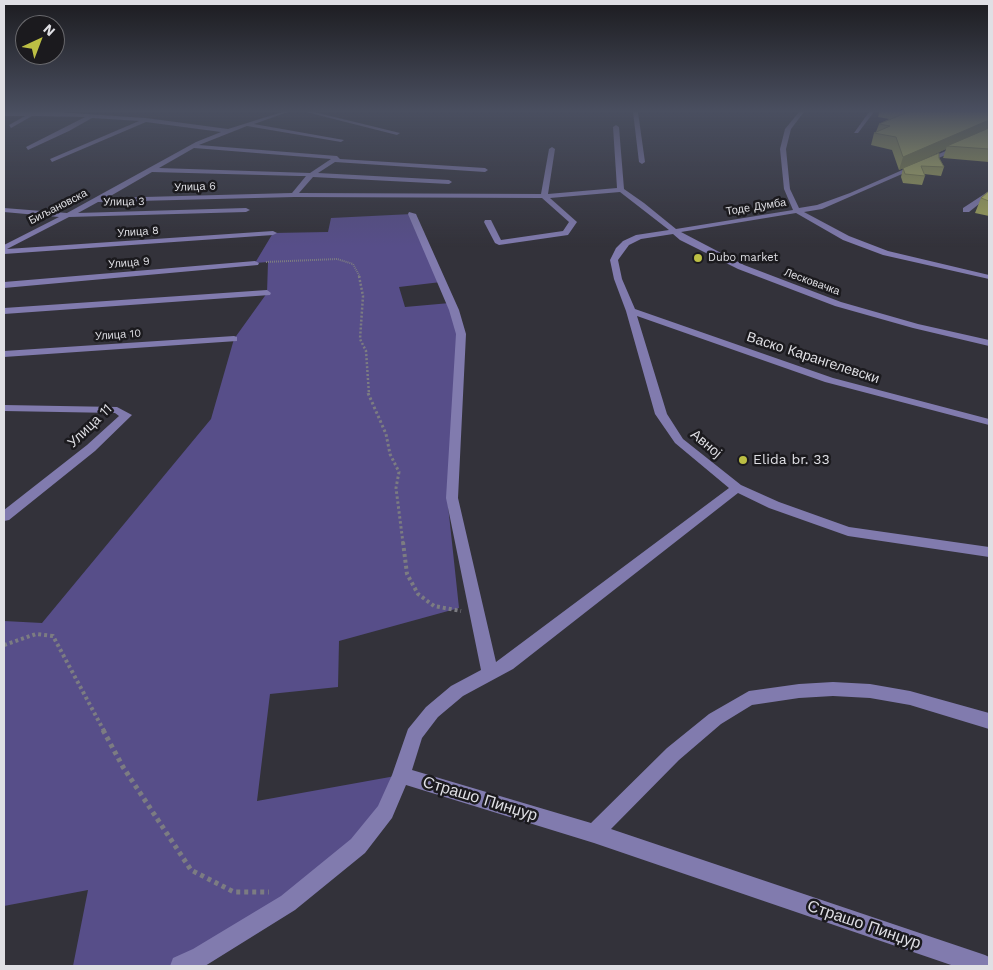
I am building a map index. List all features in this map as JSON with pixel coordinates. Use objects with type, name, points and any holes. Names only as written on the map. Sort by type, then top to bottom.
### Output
[{"type":"street","points":[[52,160],[58,157]]},
{"type":"street","name":"Биљановска","points":[[4,248],[96,200],[171,157]]},
{"type":"street","points":[[270,173],[292,157]]},
{"type":"street","points":[[329,157],[337,158],[334,160]]},
{"type":"street","points":[[488,222],[499,243],[566,233],[573,222],[544,196],[551,157]]},
{"type":"street","points":[[620,157],[621,190]]},
{"type":"street","points":[[641,157],[642,162]]},
{"type":"street","name":"Тоде Думба","points":[[671,230],[797,211],[786,189],[784,157]]},
{"type":"street","points":[[797,211],[819,207],[936,157]]},
{"type":"street","points":[[294,194],[311,175],[334,160],[485,170]]},
{"type":"street","points":[[149,170],[270,173],[449,182]]},
{"type":"street","name":"Улица 6","points":[[96,200],[294,194],[544,196],[621,190]]},
{"type":"street","name":"Лесковачка","points":[[621,190],[642,204],[671,230],[741,267],[830,301],[916,326],[989,343]]},
{"type":"street","points":[[966,210],[989,193]]},
{"type":"street","name":"Улица 3","points":[[4,210],[67,214],[246,210]]},
{"type":"street","points":[[797,211],[846,238],[886,254],[989,277]]},
{"type":"street","points":[[412,214],[454,310],[461,334],[452,498],[490,673]]},
{"type":"street","name":"Авној","points":[[671,230],[640,236],[619,250],[614,260],[618,279],[631,311],[661,414],[679,441],[737,488],[812,520],[848,531],[989,552]]},
{"type":"street","name":"Улица 8","points":[[4,252],[273,233]]},
{"type":"street","points":[[4,242],[14,242]]},
{"type":"street","name":"Улица 9","points":[[4,285],[255,263]]},
{"type":"street","points":[[4,311],[267,293]]},
{"type":"street","name":"Васко Карангелевски","points":[[631,311],[829,380],[989,422]]},
{"type":"street","name":"Улица 10","points":[[4,354],[234,339]]},
{"type":"street","name":"Улица 11","points":[[4,408],[117,410],[126,415],[91,448],[4,516]]},
{"type":"street","points":[[181,966],[201,957],[288,902],[358,846],[385,812],[401,775],[414,734],[432,712],[457,691],[507,664],[737,488]]},
{"type":"street","points":[[594,834],[673,754],[715,719],[749,698],[799,691],[870,691],[910,698],[989,721]]},
{"type":"street","name":"Страшо Пинџур","points":[[401,775],[594,834],[985,966]]},
{"type":"path","points":[[255,263],[337,259],[353,264],[359,274],[363,296],[360,339],[366,351],[368,393],[399,472],[396,488],[407,574],[418,594],[434,606],[478,613]]},
{"type":"path","points":[[4,645],[36,634],[53,636],[124,767],[191,870],[234,892],[271,892]]},
{"type":"shaded area","points":[[412,214],[441,282],[399,287],[405,307],[450,303],[462,335],[447,496],[459,608],[339,641],[338,687],[270,694],[257,801],[401,775],[358,846],[227,941],[175,966],[73,966],[88,890],[4,906],[4,621],[42,623],[211,419],[234,339],[267,293],[268,262],[255,263],[273,233],[328,232],[331,218]]},
{"type":"building","points":[[929,157],[939,157],[944,167],[921,166],[925,176],[905,174],[903,168]]},
{"type":"building","points":[[989,191],[989,201],[981,198]]},
{"type":"place","name":"Dubo market","points":[[698,258]]},
{"type":"place","name":"Elida br. 33","points":[[743,460]]}]
